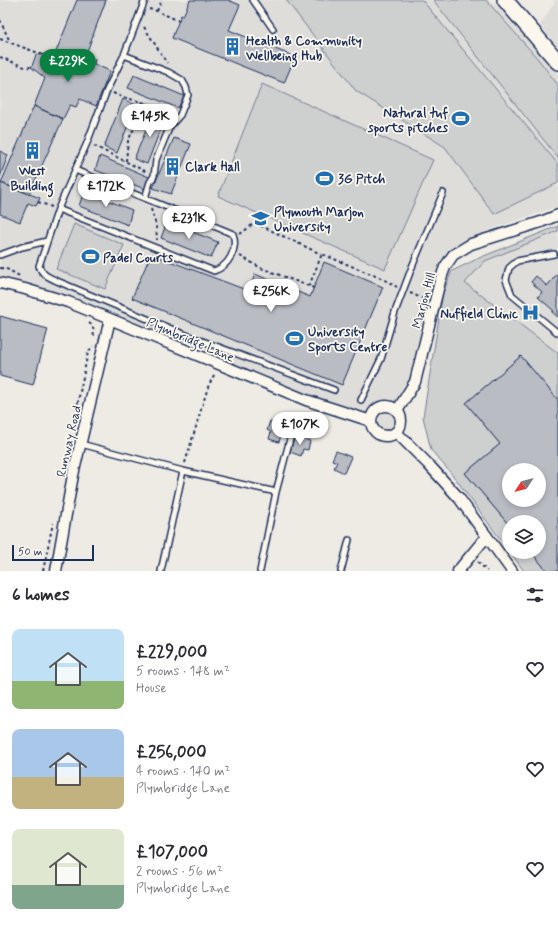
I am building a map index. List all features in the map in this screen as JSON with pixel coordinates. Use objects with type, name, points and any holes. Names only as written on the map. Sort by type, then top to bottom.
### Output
[{"type":"main road","points":[[505,0],[558,62]]},
{"type":"street","name":"Marjon Hill","points":[[397,411],[415,382],[434,304],[445,267],[453,255],[471,244],[541,222],[558,215]]},
{"type":"street","name":"Plymbridge Lane","points":[[0,283],[68,302],[306,400],[371,421]]},
{"type":"street","name":"Runway Road","points":[[56,571],[73,475],[110,319]]},
{"type":"street","points":[[381,408],[390,408],[397,411],[400,417],[399,428],[396,432],[388,436],[379,434],[373,428],[371,421],[373,414],[381,408]]},
{"type":"street","points":[[396,432],[459,498],[512,571]]},
{"type":"street","points":[[458,571],[486,536]]},
{"type":"lane","points":[[145,0],[124,55],[107,90],[87,143],[58,209],[39,266],[41,272],[46,276],[181,333],[334,390]]},
{"type":"lane","points":[[253,0],[273,29]]},
{"type":"lane","points":[[124,55],[168,72],[182,80],[188,95],[182,110],[170,126],[156,160],[154,176],[150,182],[146,198]]},
{"type":"lane","points":[[58,209],[214,272],[226,265],[233,252],[236,242],[233,234],[75,170]]},
{"type":"lane","points":[[361,400],[381,359],[403,290],[443,193]]},
{"type":"lane","points":[[0,255],[47,242]]},
{"type":"lane","points":[[554,254],[517,261],[509,268],[506,280],[512,295],[558,333]]},
{"type":"lane","points":[[260,571],[276,492],[295,420]]},
{"type":"lane","points":[[81,444],[183,471],[276,492]]},
{"type":"lane","points":[[161,571],[183,471]]},
{"type":"lane","points":[[341,571],[349,540]]},
{"type":"path","points":[[157,11],[162,0]]},
{"type":"path","points":[[143,8],[157,11],[179,21]]},
{"type":"path","points":[[0,25],[1,21]]},
{"type":"path","points":[[1,21],[10,43]]},
{"type":"path","points":[[137,23],[144,27],[168,66],[168,72]]},
{"type":"path","points":[[0,39],[44,55]]},
{"type":"path","points":[[0,57],[27,68],[32,66]]},
{"type":"path","points":[[107,90],[122,97],[146,102],[177,117]]},
{"type":"path","points":[[126,161],[128,141],[146,102]]},
{"type":"path","points":[[87,143],[154,176]]},
{"type":"path","points":[[146,198],[156,225],[156,236],[159,250]]},
{"type":"path","points":[[38,202],[58,209]]},
{"type":"path","points":[[234,237],[246,231],[261,215]]},
{"type":"path","points":[[255,223],[322,254],[383,279],[434,304]]},
{"type":"path","points":[[233,252],[261,268],[314,288]]},
{"type":"path","points":[[309,286],[322,254]]},
{"type":"path","points":[[72,428],[88,352],[94,344],[94,326],[88,321]]},
{"type":"path","points":[[183,471],[208,387],[219,365]]},
{"type":"path","points":[[43,571],[54,519]]},
{"type":"shaded area","name":"Plymouth Marjon University","points":[[0,0],[488,0],[513,19],[558,69],[558,206],[489,230],[453,255],[435,304],[393,434],[197,347],[0,288]]},
{"type":"shaded area","name":"Natural tuf sports pitches","points":[[286,0],[422,0],[558,164],[558,183],[494,214],[445,147],[356,91]]},
{"type":"shaded area","points":[[433,0],[486,0],[538,59],[558,85],[558,158]]},
{"type":"shaded area","points":[[556,0],[558,0],[558,47],[540,25]]},
{"type":"shaded area","name":"3G Pitch","points":[[262,84],[433,160],[385,269],[218,196]]},
{"type":"shaded area","name":"Padel Courts","points":[[74,224],[124,245],[105,289],[56,269]]},
{"type":"shaded area","points":[[558,226],[558,231],[485,261],[465,283],[558,353],[558,400],[521,356],[466,403],[500,444],[465,473],[502,517],[502,542],[455,478],[431,450],[423,417],[443,293],[452,271],[479,258]]},
{"type":"shaded area","name":"Nuffield Clinic","points":[[558,231],[558,354],[465,283],[485,261]]},
{"type":"shaded area","points":[[515,559],[537,559],[547,571],[524,571]]},
{"type":"building","points":[[77,0],[106,0],[82,65],[55,54]]},
{"type":"building","name":"Health & Community Wellbeing Hub","points":[[190,0],[228,0],[240,5],[229,30],[295,57],[284,83],[172,38],[181,15],[183,16]]},
{"type":"building","points":[[55,54],[82,65],[86,56],[95,59],[94,64],[110,71],[96,106],[80,99],[76,107],[70,105],[63,119],[34,106],[45,78],[31,67],[36,55]]},
{"type":"building","points":[[134,75],[184,96],[178,108],[128,88]]},
{"type":"building","points":[[123,99],[136,105],[117,153],[104,147]]},
{"type":"building","name":"West Building","points":[[34,106],[63,119],[29,194],[1,183]]},
{"type":"building","points":[[154,111],[166,115],[147,164],[134,159]]},
{"type":"building","name":"Clark Hall","points":[[174,138],[191,144],[171,194],[153,188]]},
{"type":"building","points":[[0,151],[8,155],[0,177]]},
{"type":"building","points":[[100,156],[149,177],[145,189],[95,170]]},
{"type":"building","points":[[1,183],[40,198],[36,206],[28,203],[20,222],[0,214]]},
{"type":"building","points":[[84,191],[132,210],[128,225],[79,206]]},
{"type":"building","points":[[167,222],[218,242],[211,258],[161,238]]},
{"type":"building","name":"University Sports Centre","points":[[151,254],[249,291],[255,274],[310,297],[324,262],[383,287],[342,385],[132,298]]},
{"type":"building","points":[[558,273],[558,317],[552,312],[554,311],[538,297],[542,292],[531,282],[536,276],[547,286]]},
{"type":"building","points":[[0,316],[48,329],[33,385],[0,376]]},
{"type":"building","points":[[521,356],[558,400],[558,571],[547,571],[537,559],[546,559],[546,515],[502,515],[502,517],[465,473],[500,444],[466,403]]},
{"type":"building","points":[[270,421],[284,426],[279,442],[269,439],[271,432],[267,430]]},
{"type":"building","points":[[295,436],[310,441],[308,450],[303,449],[301,456],[290,452]]},
{"type":"building","points":[[336,451],[351,457],[344,473],[334,468],[337,462],[332,460]]},
{"type":"place","name":"Health & Community Wellbeing Hub","points":[[233,47]]},
{"type":"place","name":"Natural tuf sports pitches","points":[[461,119]]},
{"type":"place","name":"West Building","points":[[32,151]]},
{"type":"place","name":"Clark Hall","points":[[172,166]]},
{"type":"place","name":"3G Pitch","points":[[325,178]]},
{"type":"place","name":"Plymouth Marjon University","points":[[261,218]]},
{"type":"place","name":"Padel Courts","points":[[90,257]]},
{"type":"place","name":"Nuffield Clinic","points":[[531,313]]},
{"type":"place","name":"University Sports Centre","points":[[295,338]]}]
